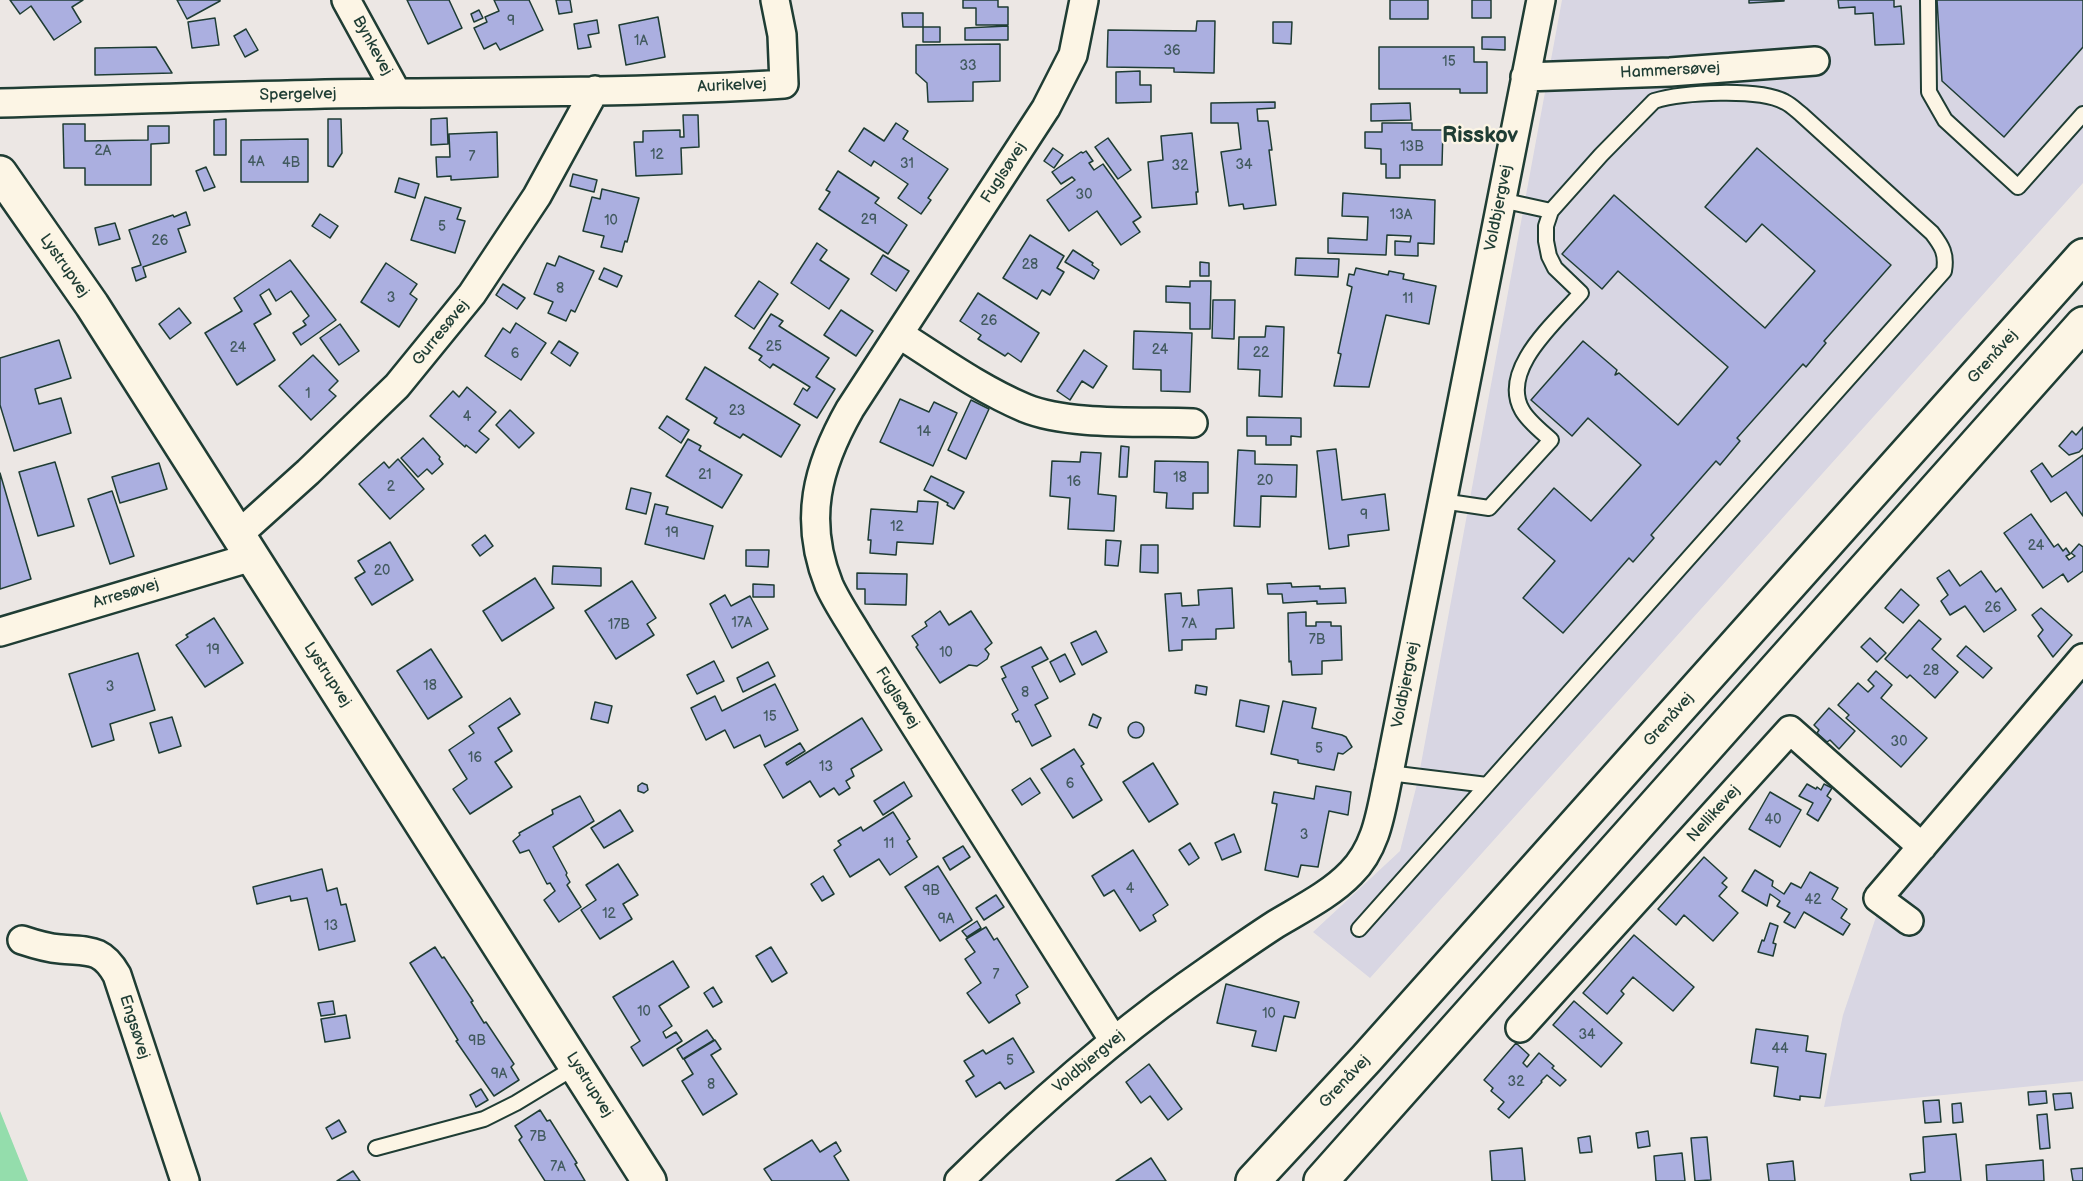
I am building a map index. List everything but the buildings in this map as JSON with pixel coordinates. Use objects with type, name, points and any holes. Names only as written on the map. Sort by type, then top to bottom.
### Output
[{"type":"main road","name":"Lystrupvej","points":[[0,173],[92,305],[649,1181]]},
{"type":"main road","name":"Grenåvej","points":[[1253,1181],[1366,1059],[2083,256]]},
{"type":"main road","points":[[1321,1181],[2083,324]]},
{"type":"street","name":"Bynkevej","points":[[346,0],[397,93]]},
{"type":"street","name":"Aurikelvej","points":[[595,90],[784,84],[782,35],[775,0]]},
{"type":"street","name":"Fuglsøvej","points":[[1084,0],[1073,55],[1046,108],[834,436],[824,462],[814,526],[819,553],[830,586],[859,637],[1114,1041]]},
{"type":"street","name":"Voldbjergvej","points":[[959,1181],[1034,1109],[1114,1041],[1254,938],[1329,891],[1351,873],[1369,850],[1377,828],[1389,773],[1541,0]]},
{"type":"street","name":"Hammersøvej","points":[[1525,77],[1670,72],[1815,62]]},
{"type":"street","name":"Spergelvej","points":[[0,103],[595,90]]},
{"type":"street","name":"Gurresøvej","points":[[245,546],[308,472],[398,386],[472,294],[537,196],[595,90]]},
{"type":"street","points":[[898,334],[987,389],[1027,409],[1073,419],[1193,423]]},
{"type":"street","name":"Arresøvej","points":[[0,632],[245,546]]},
{"type":"street","points":[[1909,921],[1878,898],[2083,658]]},
{"type":"street","name":"Nellikevej","points":[[1521,1028],[1790,730],[1922,847]]},
{"type":"street","name":"Engsøvej","points":[[22,940],[46,948],[89,951],[106,959],[112,967],[117,975],[185,1181]]},
{"type":"lane","points":[[1928,0],[1929,92],[1946,120],[2018,187],[2083,114]]},
{"type":"lane","points":[[1359,929],[1944,271],[1946,258],[1942,246],[1932,233],[1785,102],[1745,94],[1696,94],[1654,101],[1600,155],[1551,211],[1546,234],[1549,256],[1555,268],[1581,293],[1524,358],[1518,374],[1517,390],[1518,402],[1523,413],[1551,440],[1489,508],[1442,501]]},
{"type":"lane","points":[[1501,200],[1551,211]]},
{"type":"lane","points":[[1389,773],[1487,785]]},
{"type":"lane","points":[[376,1148],[484,1119],[516,1103],[577,1066]]},
{"type":"shaded area","points":[[1562,0],[2083,0],[2083,183],[1370,978],[1313,932],[1400,851],[1418,780]]},
{"type":"shaded area","points":[[2083,682],[2083,1081],[1824,1107],[1843,1015],[1877,914]]},
{"type":"green space","points":[[0,1111],[28,1181],[0,1181]]},
{"type":"district","name":"Risskov","points":[[1480,136]]}]
